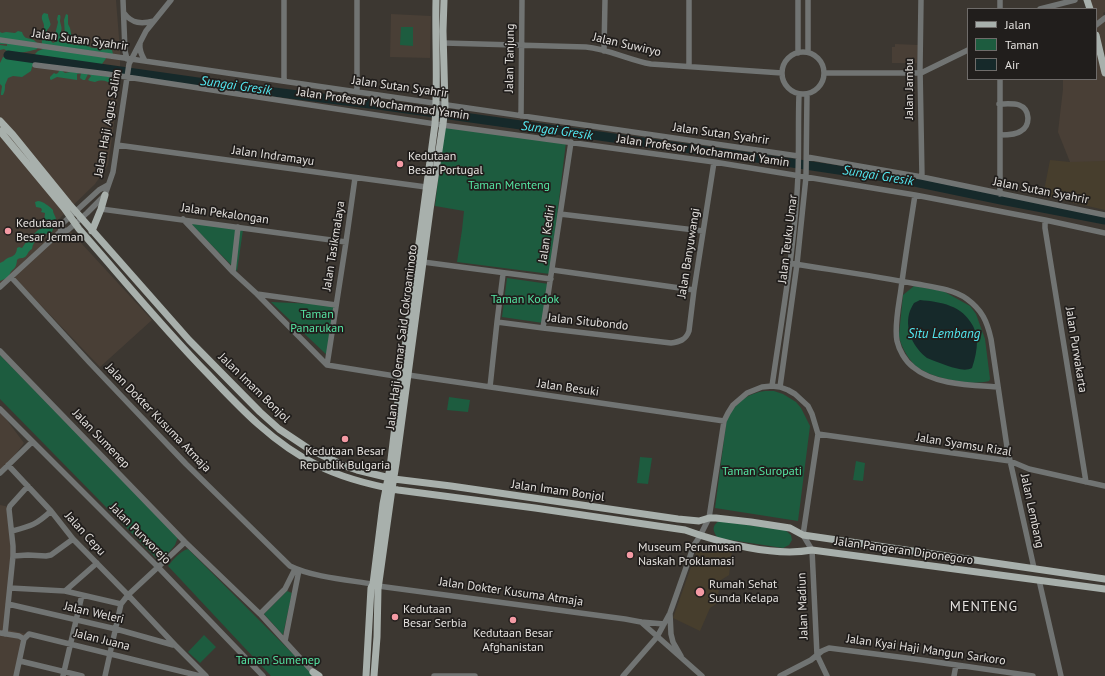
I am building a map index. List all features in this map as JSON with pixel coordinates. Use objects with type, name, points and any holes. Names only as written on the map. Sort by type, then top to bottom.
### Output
[{"type":"main road","name":"Jalan Haji Oemar Said Cokroaminoto","points":[[374,676],[377,637],[376,585],[404,376],[435,122],[436,0]]},
{"type":"main road","name":"Jalan Haji Oemar Said Cokroaminoto","points":[[404,376],[444,123],[444,0]]},
{"type":"main road","points":[[1097,39],[1105,73]]},
{"type":"main road","name":"Jalan Imam Bonjol","points":[[0,121],[13,135],[78,221],[190,356],[248,416],[286,446],[318,465],[342,475],[389,489],[535,508],[685,530],[700,536]]},
{"type":"main road","name":"Jalan Imam Bonjol","points":[[0,131],[73,214]]},
{"type":"main road","points":[[92,230],[105,195]]},
{"type":"main road","name":"Jalan Imam Bonjol","points":[[78,221],[92,230],[189,340],[260,412],[279,428],[309,449],[345,466],[391,478],[537,499],[678,519],[699,521],[709,518]]},
{"type":"main road","points":[[535,508],[537,499]]},
{"type":"main road","name":"Jalan Pangeran Diponegoro","points":[[709,518],[767,524],[790,528],[803,535],[1105,579]]},
{"type":"main road","name":"Jalan Pangeran Diponegoro","points":[[700,536],[748,548],[797,552],[812,550],[1105,589]]},
{"type":"main road","name":"Jalan Haji Oemar Said Cokroaminoto","points":[[366,675],[371,588],[376,585]]},
{"type":"street","name":"Jalan Haji Agus Salim","points":[[60,232],[68,230],[105,195],[113,172],[129,61],[125,51],[123,0]]},
{"type":"street","points":[[129,61],[146,31],[172,0]]},
{"type":"street","points":[[284,0],[284,81]]},
{"type":"street","points":[[357,0],[357,92]]},
{"type":"street","name":"Jalan Tanjung","points":[[521,116],[522,0]]},
{"type":"street","points":[[604,0],[604,51]]},
{"type":"street","points":[[689,66],[690,0]]},
{"type":"street","points":[[798,0],[798,53]]},
{"type":"street","points":[[808,0],[808,52]]},
{"type":"street","name":"Jalan Jambu","points":[[922,0],[920,74],[922,177]]},
{"type":"street","points":[[1044,8],[1075,0]]},
{"type":"street","points":[[124,12],[127,18],[136,22],[145,23],[154,21]]},
{"type":"street","points":[[1097,24],[1105,18]]},
{"type":"street","name":"Jalan Sutan Syahrir","points":[[0,40],[129,61],[145,60],[798,158]]},
{"type":"street","points":[[141,40],[140,50],[145,60]]},
{"type":"street","name":"Jalan Suwiryo","points":[[444,43],[586,47],[651,64],[782,73]]},
{"type":"street","points":[[825,73],[920,74],[967,50]]},
{"type":"street","points":[[808,52],[816,56],[824,68],[824,79],[821,84],[817,89],[807,94],[799,94],[792,91],[783,80],[782,73],[787,60],[792,55],[798,53],[808,52]]},
{"type":"street","name":"Jalan Profesor Mochammad Yamin","points":[[35,65],[127,76],[806,176],[1045,220],[1105,233]]},
{"type":"street","points":[[1000,80],[1000,194]]},
{"type":"street","name":"Jalan Teuku Umar","points":[[772,386],[789,263],[798,175],[799,94]]},
{"type":"street","name":"Jalan Teuku Umar","points":[[780,387],[797,264],[806,176],[807,94]]},
{"type":"street","points":[[999,104],[1018,105],[1023,108],[1028,117],[1025,128],[1020,132],[1015,134],[1000,135]]},
{"type":"street","name":"Jalan Kediri","points":[[544,328],[571,142]]},
{"type":"street","name":"Jalan Indramayu","points":[[117,145],[426,187]]},
{"type":"street","name":"Jalan Sutan Syahrir","points":[[807,159],[922,177],[1105,215]]},
{"type":"street","name":"Jalan Banyuwangi","points":[[678,342],[687,336],[689,331],[714,162]]},
{"type":"street","name":"Jalan Tasikmalaya","points":[[327,365],[355,178]]},
{"type":"street","name":"Jalan Haji Agus Salim","points":[[60,232],[63,223],[99,190],[108,186]]},
{"type":"street","points":[[915,196],[897,320],[897,341],[906,361],[913,368],[926,376],[967,385],[998,387]]},
{"type":"street","name":"Jalan Pekalongan","points":[[101,208],[346,242]]},
{"type":"street","points":[[560,214],[703,231]]},
{"type":"street","points":[[183,219],[233,272],[257,294],[327,365]]},
{"type":"street","name":"Jalan Purwakarta","points":[[1045,220],[1045,228],[1086,482]]},
{"type":"street","points":[[233,272],[238,227]]},
{"type":"street","points":[[0,287],[60,232]]},
{"type":"street","points":[[423,262],[504,274],[551,279]]},
{"type":"street","name":"Jalan Lembang","points":[[789,263],[946,289],[966,298],[982,312],[988,326],[991,339],[1007,446],[1034,568]]},
{"type":"street","points":[[553,270],[694,290]]},
{"type":"street","points":[[490,387],[504,274]]},
{"type":"street","name":"Jalan Dokter Kusuma Atmaja","points":[[11,277],[186,464],[290,566],[297,570],[376,585],[664,624]]},
{"type":"street","points":[[257,294],[336,305]]},
{"type":"street","name":"Jalan Situbondo","points":[[497,322],[671,343],[678,342]]},
{"type":"street","name":"Jalan Sumenep","points":[[0,351],[185,542],[260,614],[316,675]]},
{"type":"street","name":"Jalan Besuki","points":[[327,365],[724,421]]},
{"type":"street","points":[[623,676],[657,637],[670,613],[694,545],[709,518],[724,421],[733,405],[747,393],[762,387],[780,387],[795,394],[808,406],[818,434],[803,535]]},
{"type":"street","name":"Jalan Purworejo","points":[[0,409],[158,567],[263,676]]},
{"type":"street","name":"Jalan Syamsu Rizal","points":[[818,434],[1010,461],[1028,469],[1105,486]]},
{"type":"street","points":[[0,473],[32,442]]},
{"type":"street","name":"Jalan Cepu","points":[[8,465],[51,511],[73,539],[206,676]]},
{"type":"street","points":[[3,633],[14,556],[9,509],[28,486]]},
{"type":"street","points":[[12,531],[31,526],[40,521],[51,511]]},
{"type":"street","name":"Jalan Madiun","points":[[803,535],[812,550],[817,655],[827,676]]},
{"type":"street","points":[[14,556],[51,555],[73,539]]},
{"type":"street","points":[[105,676],[122,604],[128,595],[185,542]]},
{"type":"street","points":[[65,591],[97,563]]},
{"type":"street","points":[[260,614],[285,589],[297,570]]},
{"type":"street","points":[[285,641],[297,570]]},
{"type":"street","points":[[1039,580],[1061,676]]},
{"type":"street","points":[[10,588],[65,591],[122,604]]},
{"type":"street","points":[[285,589],[294,591]]},
{"type":"street","points":[[63,674],[82,595]]},
{"type":"street","name":"Jalan Weleri","points":[[8,604],[116,629],[175,645]]},
{"type":"street","points":[[670,613],[673,642],[682,658]]},
{"type":"street","points":[[641,622],[702,676]]},
{"type":"street","name":"Jalan Juana","points":[[3,633],[19,636],[24,639],[29,634],[200,676]]},
{"type":"street","points":[[16,676],[24,639]]},
{"type":"street","name":"Jalan Kyai Haji Mangun Sarkoro","points":[[780,676],[811,660],[822,651],[829,648],[956,665],[1001,674],[1033,676]]},
{"type":"street","points":[[20,661],[63,674],[82,676]]},
{"type":"street","points":[[954,676],[956,665]]},
{"type":"street","points":[[434,676],[475,676]]},
{"type":"shaded area","points":[[0,0],[116,0],[120,50],[120,82],[108,165],[95,184],[59,219],[152,320],[100,367],[12,275],[0,285]]},
{"type":"shaded area","points":[[1086,0],[1105,0],[1105,12],[1103,13],[1105,18],[1105,161],[1070,162],[1058,132],[1063,80],[1097,80],[1097,8],[1088,8]]},
{"type":"shaded area","points":[[391,14],[431,16],[430,58],[390,57]]},
{"type":"shaded area","points":[[895,44],[918,45],[917,63],[892,63],[892,47],[895,47]]},
{"type":"shaded area","points":[[1050,160],[1070,162],[1105,161],[1105,210],[1043,196]]},
{"type":"shaded area","points":[[0,411],[24,443],[0,475]]},
{"type":"shaded area","points":[[0,505],[10,507],[14,556],[5,629],[26,634],[16,676],[0,676]]},
{"type":"shaded area","name":"Rumah Sehat Sunda Kelapa","points":[[698,547],[732,552],[729,575],[721,580],[716,604],[710,608],[700,631],[673,618]]},
{"type":"green space","points":[[44,13],[48,14],[51,24],[47,30],[47,37],[53,43],[56,40],[55,33],[58,15],[60,15],[62,27],[60,35],[62,38],[65,37],[64,20],[66,14],[68,15],[68,24],[72,38],[70,44],[85,44],[85,38],[87,37],[89,38],[88,46],[102,48],[104,50],[112,50],[113,54],[107,57],[102,64],[98,65],[73,61],[48,61],[37,57],[35,54],[43,49],[42,40],[44,26],[42,15]]},
{"type":"green space","points":[[401,27],[413,27],[413,46],[400,45]]},
{"type":"green space","points":[[18,31],[22,32],[25,37],[36,42],[39,45],[37,49],[20,53],[7,51],[4,49],[0,50],[0,45],[7,46],[7,44],[0,44],[0,32],[15,33]]},
{"type":"green space","points":[[12,55],[17,55],[21,60],[25,61],[26,58],[33,58],[35,59],[36,63],[32,67],[31,71],[22,77],[13,76],[8,78],[5,85],[4,94],[1,95],[2,86],[0,84],[0,63],[3,57],[9,58]]},
{"type":"green space","points":[[44,62],[98,68],[109,67],[118,73],[109,77],[115,81],[118,86],[116,93],[114,93],[114,85],[104,81],[90,81],[88,80],[91,76],[88,74],[85,80],[80,78],[81,73],[77,74],[77,80],[57,77],[51,80],[50,77],[54,73],[56,74],[61,70],[65,73],[70,72],[43,64]]},
{"type":"green space","name":"Taman Menteng","points":[[444,127],[566,142],[550,274],[457,262],[464,211],[435,206]]},
{"type":"green space","points":[[38,201],[44,203],[53,210],[56,220],[52,232],[45,234],[36,240],[32,249],[26,256],[17,260],[16,266],[9,277],[0,281],[0,263],[14,255],[17,248],[22,248],[31,235],[43,228],[45,213],[41,212],[41,208],[36,207],[35,202]]},
{"type":"green space","points":[[189,222],[243,230],[237,271]]},
{"type":"green space","name":"Taman Kodok","points":[[507,278],[549,284],[543,323],[502,317]]},
{"type":"green space","points":[[914,286],[943,291],[970,306],[976,314],[985,339],[989,381],[973,383],[944,379],[920,369],[910,359],[901,344],[899,335],[903,295]]},
{"type":"green space","name":"Taman Panarukan","points":[[271,302],[337,305],[330,358]]},
{"type":"green space","points":[[0,355],[178,537],[175,545],[165,557],[157,559],[0,399]]},
{"type":"green space","name":"Taman Suropati","points":[[765,391],[774,391],[783,394],[796,402],[801,408],[810,426],[798,521],[715,508],[727,417],[743,400],[753,394]]},
{"type":"green space","points":[[449,397],[470,400],[468,412],[447,410]]},
{"type":"green space","points":[[640,457],[652,458],[648,484],[637,483]]},
{"type":"green space","points":[[856,461],[865,463],[863,481],[853,480]]},
{"type":"green space","points":[[719,521],[785,530],[791,535],[792,540],[789,545],[783,548],[718,538],[715,534],[714,527]]},
{"type":"green space","name":"Taman Sumenep","points":[[188,549],[310,671],[312,676],[271,676],[168,566],[179,554]]},
{"type":"green space","points":[[287,591],[292,593],[283,635],[264,614]]},
{"type":"green space","points":[[204,635],[216,647],[200,663],[188,652]]},
{"type":"water","name":"Situ Lembang","points":[[920,300],[950,306],[963,313],[968,319],[974,328],[977,339],[975,358],[972,368],[963,370],[948,366],[927,358],[918,349],[912,339],[908,327],[908,320],[909,313],[914,303]]},
{"type":"waterway","name":"Sungai Gresik","points":[[8,55],[792,163],[905,180],[1105,220]]},
{"type":"place","name":"Kedutaan Besar Portugal","points":[[400,164]]},
{"type":"place","name":"Kedutaan Besar Jerman","points":[[8,231]]},
{"type":"place","name":"Kedutaan Besar Republik Bulgaria","points":[[345,439]]},
{"type":"place","name":"Museum Perumusan Naskah Proklamasi","points":[[630,555]]},
{"type":"place","name":"Rumah Sehat Sunda Kelapa","points":[[700,592]]},
{"type":"place","name":"Kedutaan Besar Serbia","points":[[395,617]]},
{"type":"place","name":"Kedutaan Besar Afghanistan","points":[[513,620]]},
{"type":"district","name":"MENTENG","points":[[984,607]]}]
